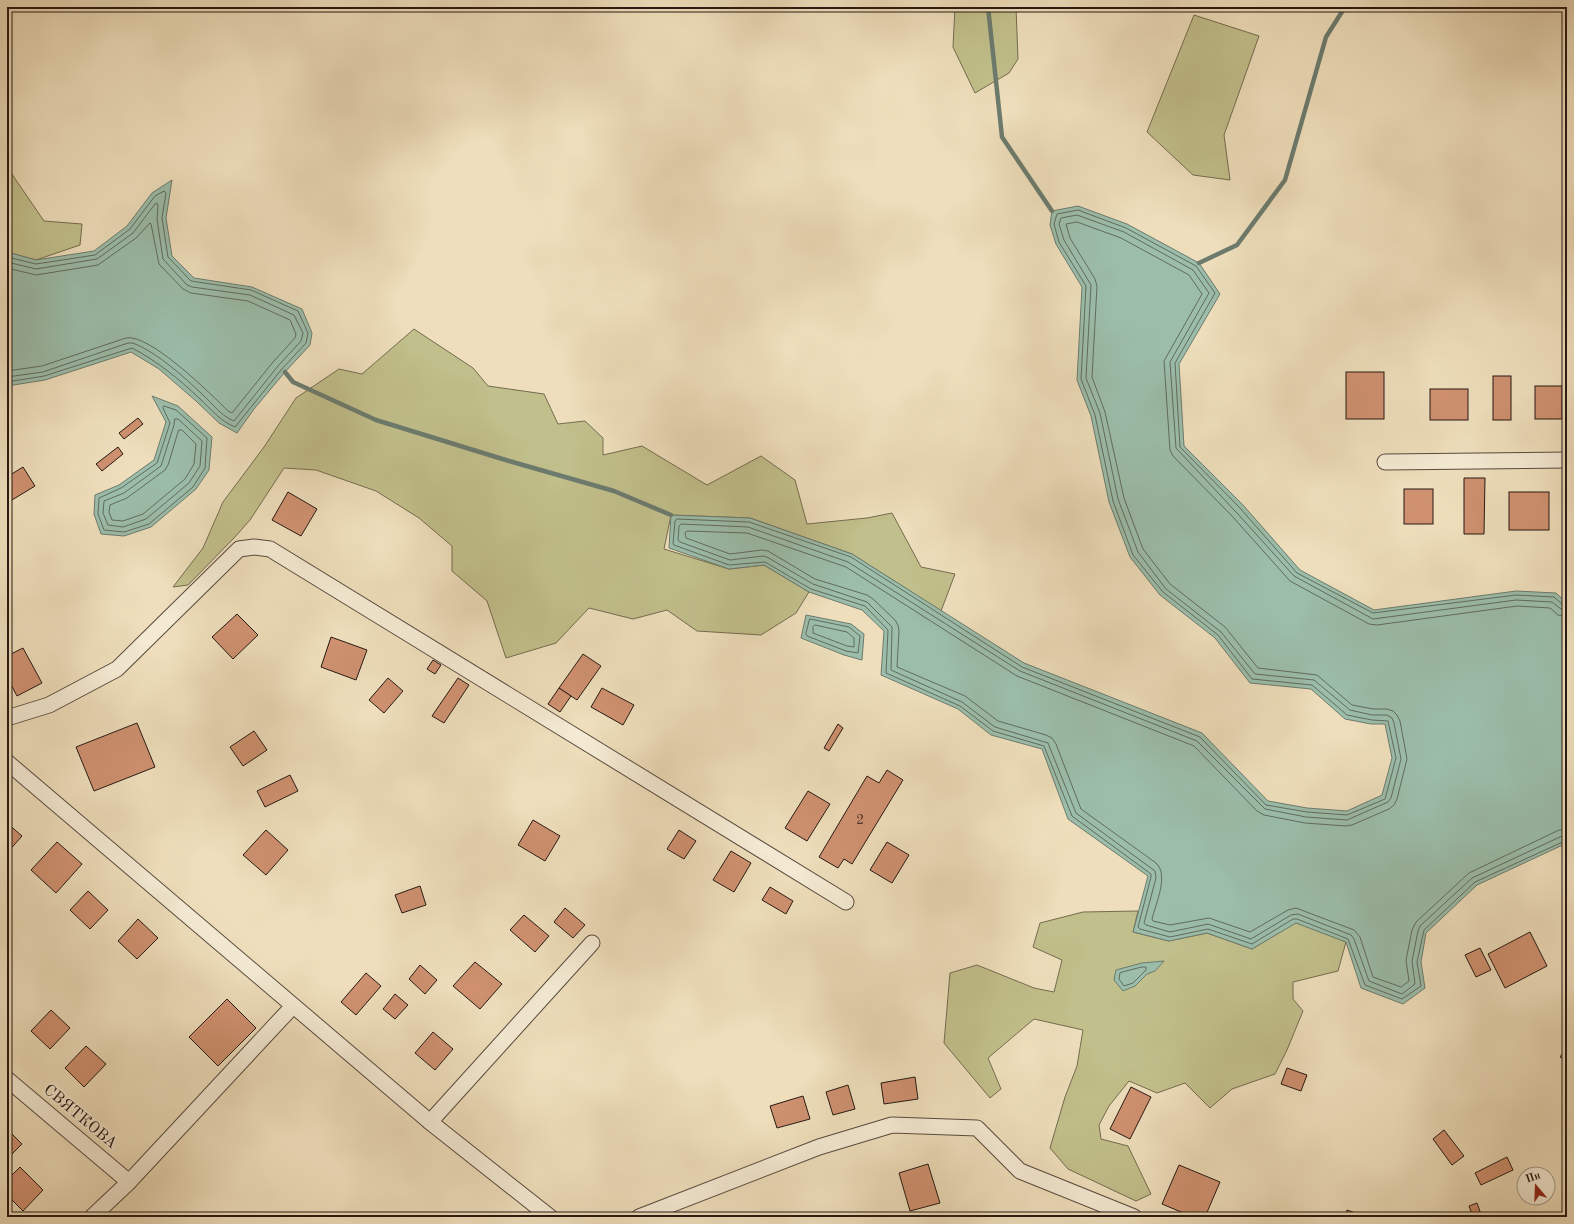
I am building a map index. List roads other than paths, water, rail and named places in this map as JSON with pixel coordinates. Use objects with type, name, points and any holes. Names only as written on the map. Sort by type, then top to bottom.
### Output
[{"type":"street","points":[[1385,462],[1567,460]]},
{"type":"street","points":[[7,718],[50,705],[117,669],[239,549],[254,547],[270,549],[846,902]]},
{"type":"street","points":[[7,762],[430,1122],[550,1217]]},
{"type":"street","points":[[430,1122],[592,943]]},
{"type":"street","points":[[92,1217],[129,1182],[293,1006]]},
{"type":"street","name":"СВЯТКОВА","points":[[7,1079],[129,1182]]},
{"type":"street","points":[[639,1217],[819,1147],[892,1126],[977,1128],[1020,1171],[1134,1217]]},
{"type":"water","points":[[172,180],[166,218],[172,256],[194,278],[252,287],[302,309],[312,333],[310,345],[254,409],[237,433],[219,423],[159,369],[131,352],[45,380],[7,386],[7,252],[36,260],[94,251],[127,226],[152,193]]},
{"type":"water","points":[[1078,206],[1127,224],[1199,263],[1220,294],[1179,364],[1184,446],[1243,505],[1300,570],[1374,610],[1516,591],[1556,593],[1567,603],[1567,843],[1477,885],[1426,933],[1421,962],[1425,988],[1403,1004],[1361,988],[1346,942],[1296,923],[1252,949],[1207,933],[1169,941],[1133,932],[1148,876],[1068,819],[1042,749],[991,735],[958,709],[881,675],[884,631],[862,610],[809,592],[764,565],[729,569],[669,548],[671,515],[750,518],[852,554],[1024,663],[1202,733],[1268,801],[1307,808],[1347,811],[1382,795],[1392,758],[1385,724],[1371,724],[1345,719],[1311,689],[1250,683],[1215,638],[1160,595],[1130,557],[1109,502],[1091,416],[1077,380],[1082,287],[1056,244],[1050,225],[1052,211]]},
{"type":"water","points":[[152,396],[178,406],[212,437],[209,470],[196,489],[151,527],[124,536],[101,534],[94,514],[95,495],[119,485],[154,460],[166,422]]},
{"type":"water","points":[[806,615],[851,624],[864,634],[862,660],[844,655],[801,638]]},
{"type":"water","points":[[1164,961],[1155,971],[1147,974],[1135,986],[1123,991],[1114,980],[1116,970],[1142,963]]},
{"type":"waterway","points":[[988,7],[1002,137],[1052,211]]},
{"type":"waterway","points":[[1199,263],[1237,245],[1285,180],[1326,37],[1345,7]]},
{"type":"waterway","points":[[285,372],[293,382],[376,420],[509,461],[614,491],[671,515]]}]
